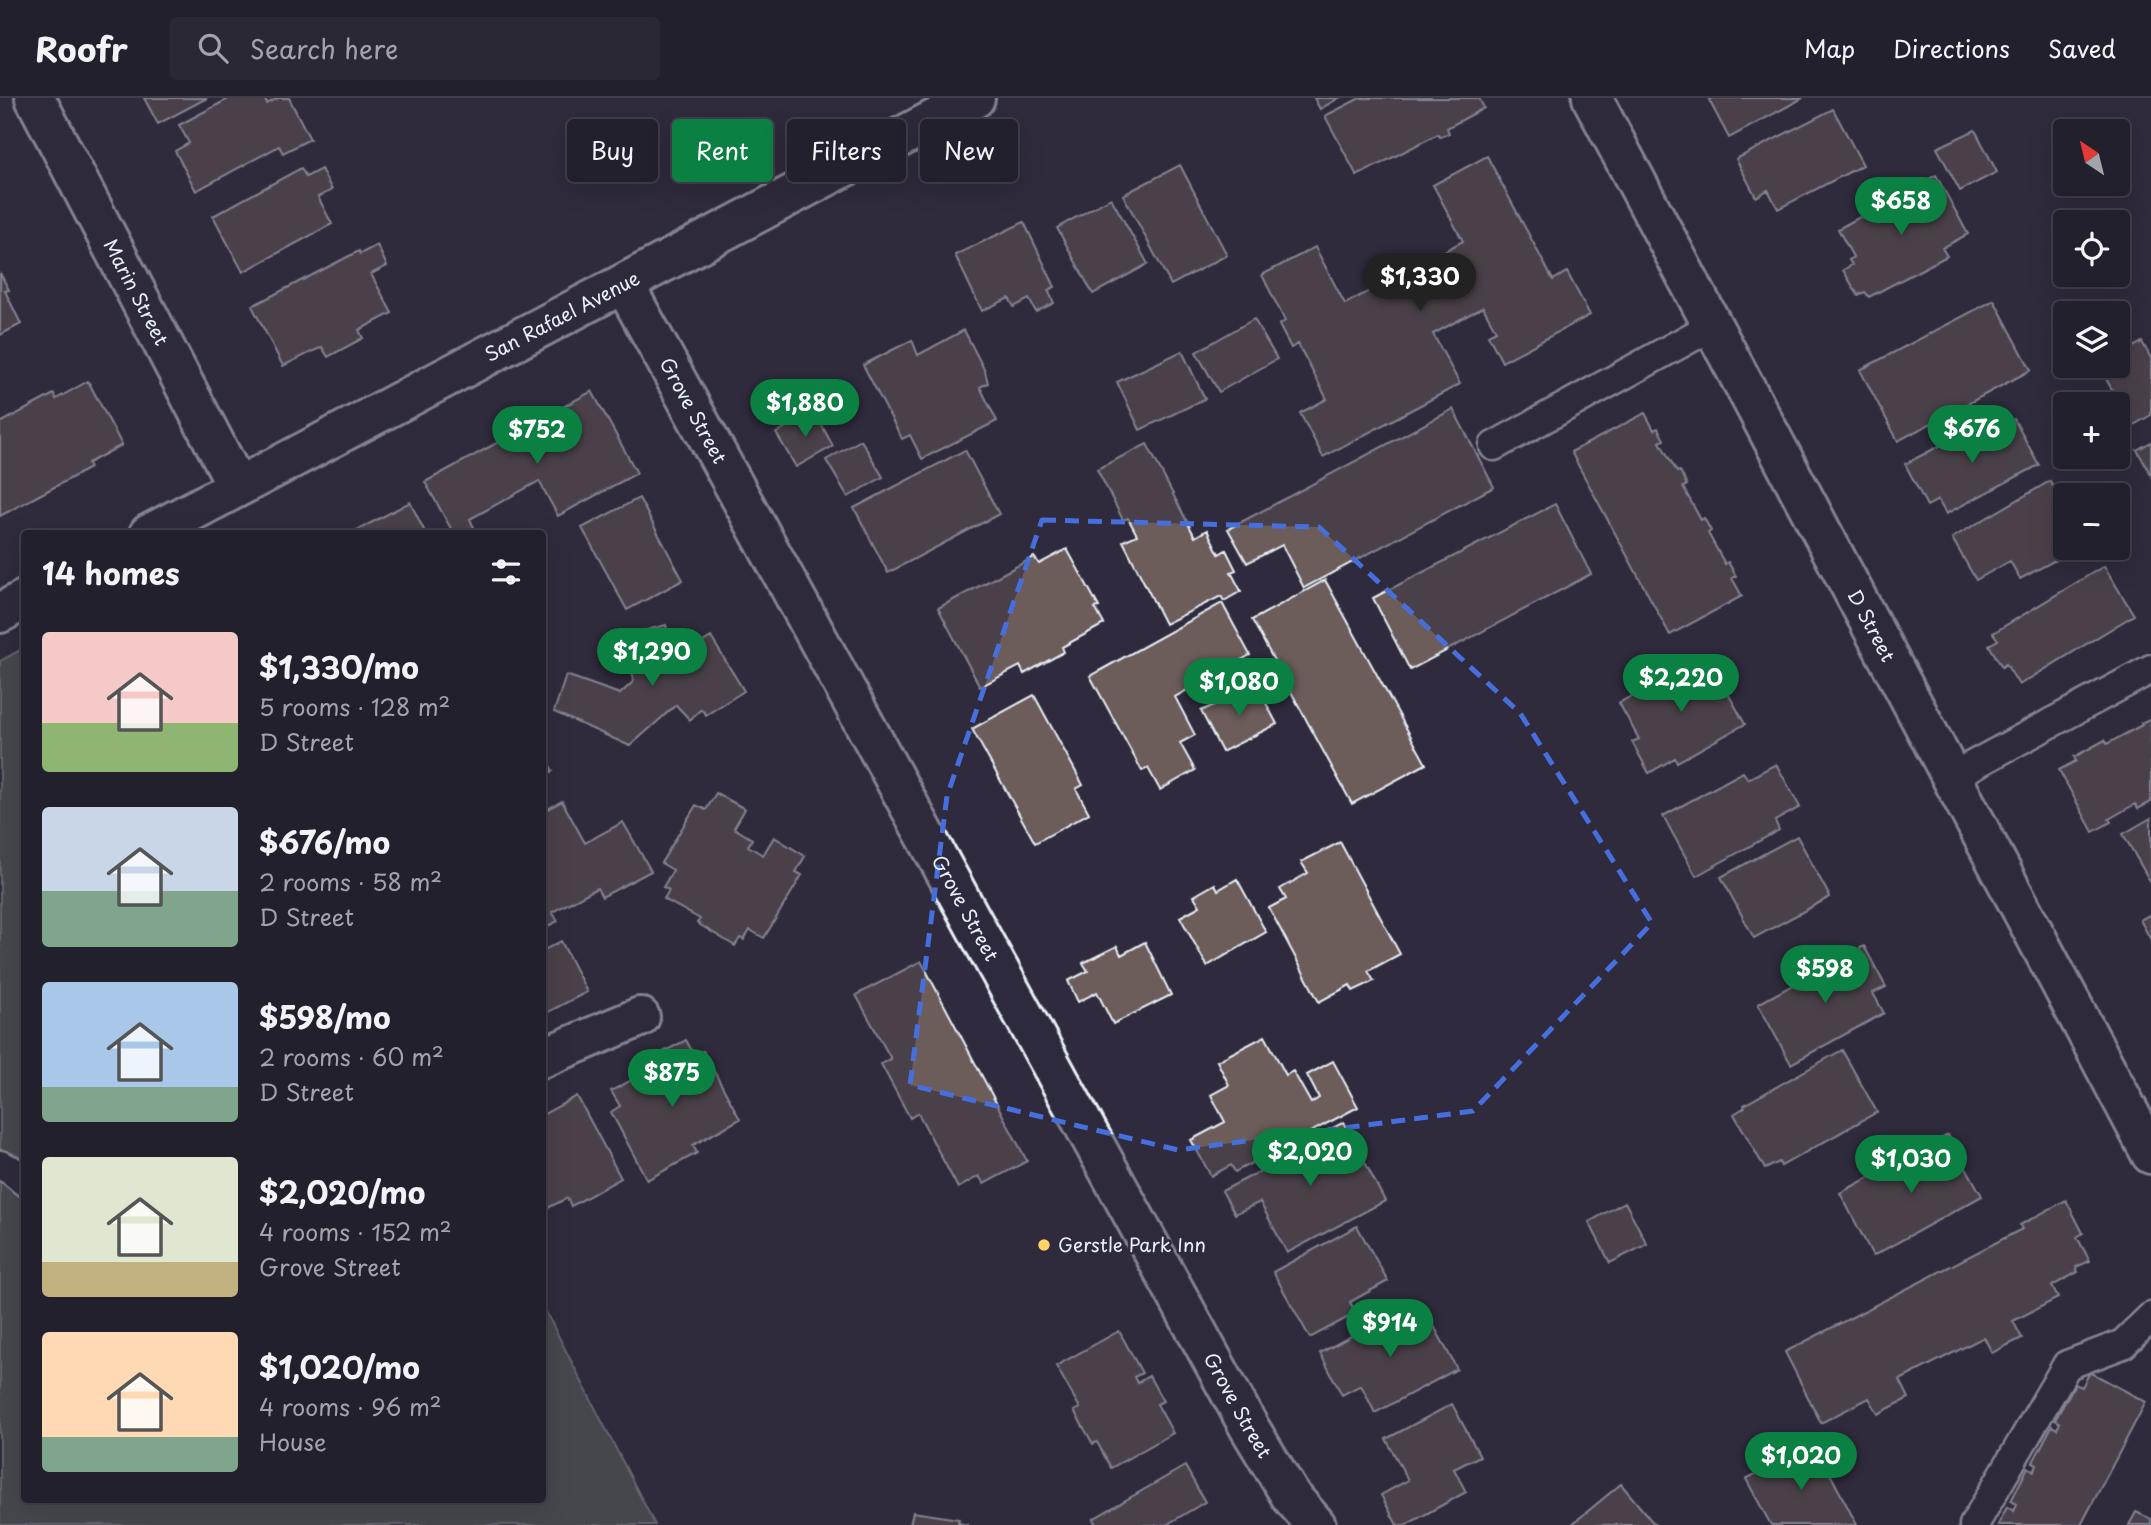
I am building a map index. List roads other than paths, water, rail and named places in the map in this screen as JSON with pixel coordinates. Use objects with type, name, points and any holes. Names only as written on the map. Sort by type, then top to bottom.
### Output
[{"type":"street","name":"Marin Street","points":[[35,98],[237,485]]},
{"type":"street","name":"San Rafael Avenue","points":[[161,530],[237,485],[625,286],[975,98]]},
{"type":"street","name":"D Street","points":[[1592,98],[2151,1154]]},
{"type":"street","name":"Grove Street","points":[[625,286],[1249,1427],[1290,1495],[1316,1525]]},
{"type":"street","points":[[0,612],[21,602]]},
{"type":"street","points":[[546,1056],[640,1017]]},
{"type":"lane","points":[[1494,446],[1712,326]]},
{"type":"lane","points":[[1951,777],[2151,669]]},
{"type":"lane","points":[[0,1165],[21,1178]]},
{"type":"lane","points":[[1974,1525],[2067,1365],[2123,1344],[2151,1317]]},
{"type":"place","name":"Gerstle Park Inn","points":[[1044,1245]]}]
